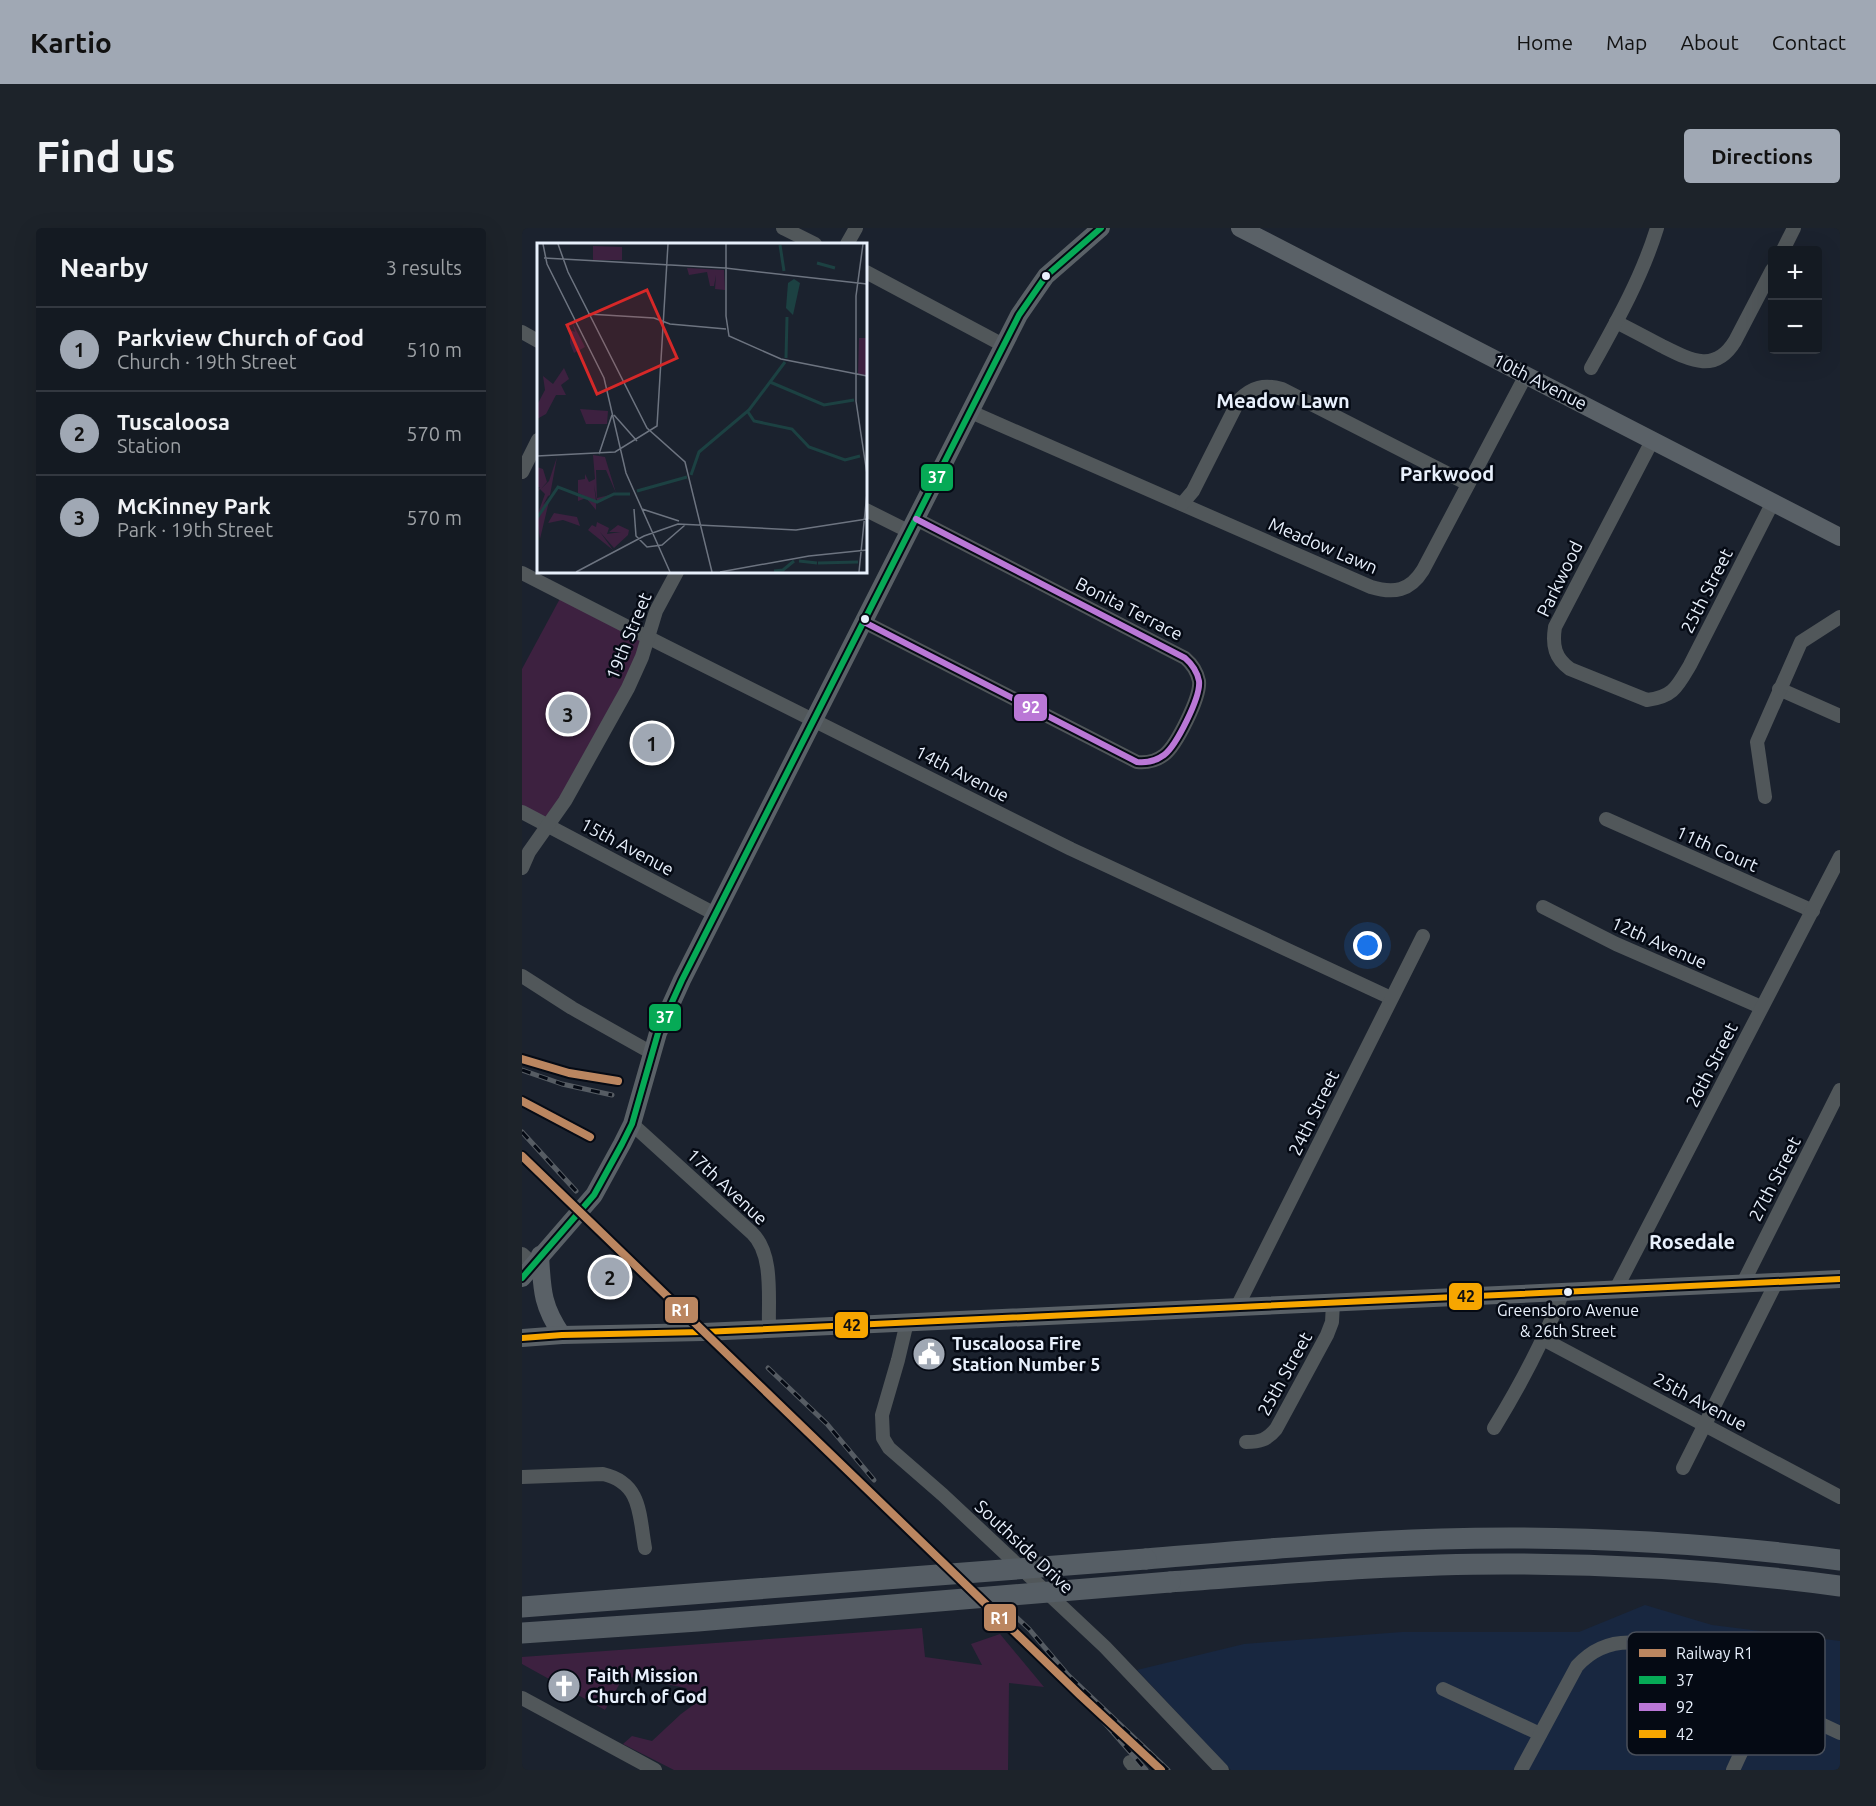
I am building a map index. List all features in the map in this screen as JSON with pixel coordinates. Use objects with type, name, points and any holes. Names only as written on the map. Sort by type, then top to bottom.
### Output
[{"type":"highway","points":[[522,1607],[1359,1542],[1511,1539],[1640,1542],[1710,1546],[1840,1560]]},
{"type":"highway","points":[[522,1633],[1376,1568],[1505,1564],[1623,1567],[1681,1570],[1840,1586]]},
{"type":"main road","points":[[562,1335],[547,1311],[542,1283],[529,1263],[594,1195],[632,1124],[658,1033],[715,914],[1019,315],[1040,282],[1059,262],[1101,228]]},
{"type":"main road","name":"10th Avenue","points":[[1240,228],[1840,537]]},
{"type":"main road","points":[[522,1338],[703,1332],[1840,1279]]},
{"type":"street","points":[[783,228],[813,243]]},
{"type":"street","points":[[848,243],[856,228]]},
{"type":"street","points":[[1591,368],[1649,255],[1657,228]]},
{"type":"street","points":[[1785,246],[1794,228]]},
{"type":"street","points":[[867,273],[1003,345]]},
{"type":"street","points":[[1616,322],[1685,358],[1708,362],[1729,351],[1768,279]]},
{"type":"street","points":[[522,332],[537,340]]},
{"type":"street","name":"Meadow Lawn","points":[[971,412],[1371,587],[1395,591],[1407,588],[1417,580],[1526,375]]},
{"type":"street","points":[[1182,504],[1193,491],[1239,400],[1247,392],[1258,387],[1271,386],[1282,389],[1468,484]]},
{"type":"street","name":"Parkwood","points":[[1652,441],[1559,616],[1553,639],[1555,651],[1561,662],[1570,669],[1647,700],[1659,699],[1670,694]]},
{"type":"street","points":[[522,472],[537,442]]},
{"type":"street","name":"25th Street","points":[[1670,694],[1690,665],[1773,502]]},
{"type":"street","points":[[867,510],[913,526]]},
{"type":"street","name":"Bonita Terrace","points":[[864,622],[1137,762],[1155,760],[1169,750],[1196,700],[1199,687],[1197,674],[1185,658],[913,526]]},
{"type":"street","name":"14th Avenue","points":[[522,573],[1071,849],[1391,998]]},
{"type":"street","name":"19th Street","points":[[522,868],[529,852],[549,826],[595,749],[628,688],[649,638],[656,611],[676,573]]},
{"type":"street","points":[[1765,797],[1757,742],[1779,689],[1801,642],[1840,617]]},
{"type":"street","points":[[1779,689],[1840,716]]},
{"type":"street","name":"15th Avenue","points":[[522,812],[715,914]]},
{"type":"street","name":"11th Court","points":[[1606,819],[1813,911]]},
{"type":"street","name":"26th Street","points":[[1616,1288],[1840,858]]},
{"type":"street","name":"12th Avenue","points":[[1543,907],[1616,944],[1761,1007]]},
{"type":"street","name":"24th Street","points":[[1238,1307],[1423,936]]},
{"type":"street","points":[[522,976],[582,1014],[652,1053]]},
{"type":"street","name":"27th Street","points":[[1743,1283],[1840,1090]]},
{"type":"street","name":"17th Avenue","points":[[632,1124],[756,1236],[763,1246],[767,1267],[769,1328]]},
{"type":"street","points":[[1683,1468],[1777,1281]]},
{"type":"street","points":[[1494,1428],[1519,1388],[1544,1339],[1563,1292]]},
{"type":"street","name":"25th Street","points":[[1246,1442],[1258,1442],[1269,1438],[1276,1429],[1327,1335],[1332,1322],[1333,1303]]},
{"type":"street","name":"Southside Drive","points":[[906,1322],[882,1415],[883,1438],[889,1449],[943,1495],[1105,1647],[1222,1770]]},
{"type":"street","name":"25th Avenue","points":[[1544,1339],[1840,1497]]},
{"type":"street","points":[[522,1477],[603,1474],[615,1476],[625,1482],[632,1491],[645,1548]]},
{"type":"street","points":[[1521,1770],[1577,1666],[1595,1650],[1617,1642],[1627,1641]]},
{"type":"street","points":[[1443,1689],[1540,1734]]},
{"type":"street","points":[[522,1698],[655,1770]]},
{"type":"street","points":[[1825,1726],[1840,1733]]},
{"type":"street","points":[[1733,1770],[1740,1755]]},
{"type":"shaded area","points":[[563,593],[649,638],[549,826],[522,812],[522,669]]},
{"type":"shaded area","points":[[1645,1605],[1712,1625],[1768,1632],[1627,1632],[1627,1755],[1825,1755],[1825,1639],[1840,1641],[1840,1770],[1231,1770],[1137,1670],[1244,1644],[1402,1632],[1579,1632]]},
{"type":"shaded area","points":[[922,1628],[925,1657],[982,1665],[971,1644],[1000,1634],[1044,1687],[1009,1683],[1008,1770],[674,1770],[623,1744],[632,1736],[652,1741],[696,1703],[686,1688],[624,1676],[605,1710],[522,1664],[522,1657]]},
{"type":"railway","points":[[522,1059],[569,1073],[618,1081]]},
{"type":"railway","points":[[522,1070],[562,1084],[612,1095]]},
{"type":"railway","points":[[522,1101],[590,1137]]},
{"type":"railway","points":[[522,1132],[576,1191]]},
{"type":"railway","points":[[768,1368],[827,1424],[874,1480]]},
{"type":"railway","points":[[997,1599],[1029,1629],[1068,1675],[1168,1770]]},
{"type":"railway","points":[[1089,1705],[1146,1770]]},
{"type":"rail line","name":"R1","points":[[522,1059],[569,1073],[618,1081]]},
{"type":"rail line","name":"R1","points":[[522,1101],[590,1137]]},
{"type":"rail line","name":"R1","points":[[522,1156],[1080,1695],[1161,1770]]},
{"type":"transit line","name":"37","points":[[522,1278],[594,1195],[622,1144],[632,1124],[658,1033],[682,980],[1019,315],[1046,276],[1101,228]]},
{"type":"transit line","name":"92","points":[[864,622],[1137,762],[1151,761],[1164,755],[1175,742],[1187,721],[1196,698],[1199,681],[1194,668],[1185,658],[916,519]]},
{"type":"transit line","name":"42","points":[[522,1338],[703,1332],[1840,1279]]},
{"type":"place","name":"McKinney Park","points":[[568,714]]},
{"type":"place","name":"Parkview Church of God","points":[[652,743]]},
{"type":"place","name":"Tuscaloosa","points":[[610,1277]]},
{"type":"place","name":"Greensboro Avenue & 26th Street","points":[[1568,1292]]},
{"type":"place","name":"Tuscaloosa Fire Station Number 5","points":[[929,1354]]},
{"type":"place","name":"Faith Mission Church of God","points":[[564,1686]]},
{"type":"district","name":"Meadow Lawn","points":[[1283,401]]},
{"type":"district","name":"Parkwood","points":[[1447,474]]},
{"type":"district","name":"Rosedale","points":[[1692,1242]]}]
